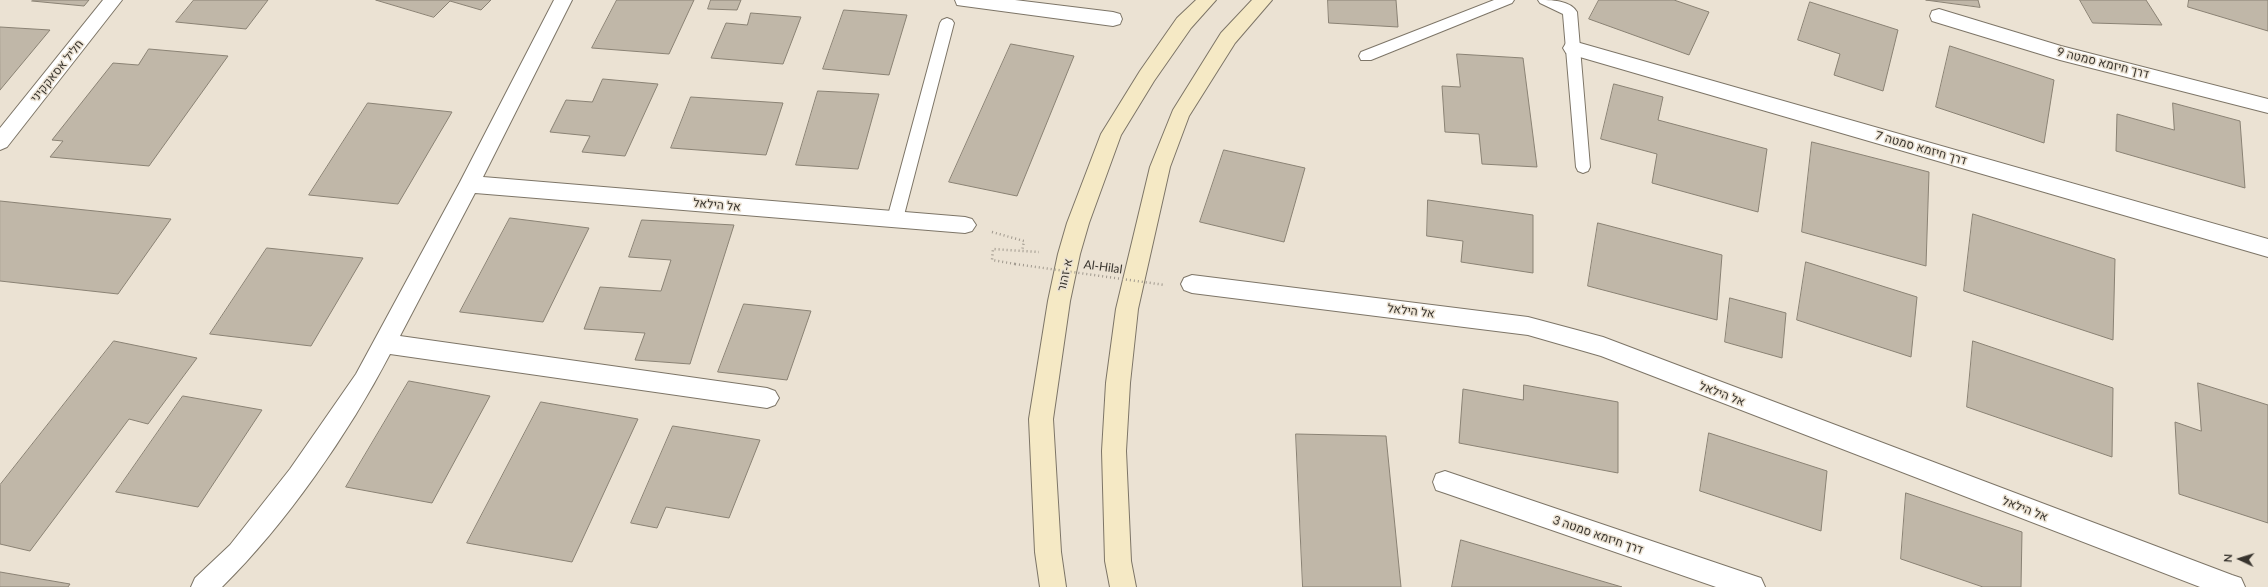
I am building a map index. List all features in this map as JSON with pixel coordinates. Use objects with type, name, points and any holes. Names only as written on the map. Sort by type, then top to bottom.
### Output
[{"type":"main road","name":"א-זהור","points":[[1053,587],[1048,552],[1041,419],[1059,301],[1069,254],[1078,223],[1111,134],[1147,76],[1184,23],[1207,0]]},
{"type":"main road","points":[[1123,587],[1118,560],[1114,451],[1118,383],[1127,309],[1160,167],[1180,115],[1228,38],[1263,0]]},
{"type":"street","name":"חליל אסאקקיני","points":[[0,142],[114,0]]},
{"type":"street","points":[[204,587],[239,553],[299,477],[364,381],[469,184],[563,0]]},
{"type":"street","points":[[964,0],[1113,19]]},
{"type":"street","name":"דרך חיזמא סמטה 9","points":[[1939,16],[2060,53],[2268,106]]},
{"type":"street","name":"דרך חיזמא סמטה 7","points":[[1573,48],[2268,248]]},
{"type":"street","name":"אל הילאל","points":[[469,184],[965,225]]},
{"type":"street","name":"אל הילאל","points":[[1192,284],[1528,326],[1603,347],[2232,587]]},
{"type":"street","points":[[384,343],[766,398]]},
{"type":"street","name":"דרך חיזמא סמטה 3","points":[[1445,482],[1752,587]]},
{"type":"lane","points":[[1366,56],[1506,0]]},
{"type":"lane","points":[[1545,0],[1570,12],[1583,167]]},
{"type":"lane","points":[[895,219],[947,23]]},
{"type":"path","name":"Al-Hilal","points":[[965,225],[1024,241],[1022,251],[993,249],[992,260],[1165,285]]},
{"type":"building","points":[[89,0],[84,6],[32,1]]},
{"type":"building","points":[[194,0],[268,0],[246,29],[176,22]]},
{"type":"building","points":[[376,0],[491,0],[481,10],[450,1],[434,17]]},
{"type":"building","points":[[617,0],[694,0],[669,54],[592,48]]},
{"type":"building","points":[[711,0],[741,0],[737,10],[708,9]]},
{"type":"building","points":[[1328,0],[1396,0],[1398,27],[1329,23]]},
{"type":"building","points":[[1599,0],[1674,0],[1709,12],[1689,55],[1589,19]]},
{"type":"building","points":[[1926,0],[1978,0],[1980,7]]},
{"type":"building","points":[[2080,0],[2146,0],[2162,25],[2093,23]]},
{"type":"building","points":[[2189,0],[2268,0],[2268,31],[2188,7]]},
{"type":"building","points":[[1810,2],[1898,30],[1883,91],[1834,75],[1840,54],[1798,40]]},
{"type":"building","points":[[844,10],[907,15],[889,75],[823,69]]},
{"type":"building","points":[[751,13],[801,17],[783,64],[711,58],[726,23],[747,25]]},
{"type":"building","points":[[0,27],[50,30],[0,90]]},
{"type":"building","points":[[1011,44],[1074,56],[1017,196],[949,182]]},
{"type":"building","points":[[1950,46],[2054,80],[2044,143],[1936,107]]},
{"type":"building","points":[[149,49],[228,56],[149,166],[50,157],[63,141],[52,140],[113,63],[138,65]]},
{"type":"building","points":[[1457,54],[1523,58],[1537,167],[1482,164],[1479,134],[1445,132],[1442,86],[1460,87]]},
{"type":"building","points":[[603,79],[658,84],[625,156],[582,152],[590,136],[550,132],[566,100],[592,102]]},
{"type":"building","points":[[1614,84],[1663,97],[1658,120],[1767,149],[1758,212],[1652,183],[1657,154],[1601,139]]},
{"type":"building","points":[[818,91],[879,94],[858,169],[796,165]]},
{"type":"building","points":[[691,97],[783,103],[766,155],[671,148]]},
{"type":"building","points":[[368,103],[452,112],[398,204],[309,195]]},
{"type":"building","points":[[2173,103],[2240,121],[2245,188],[2116,151],[2117,114],[2174,130]]},
{"type":"building","points":[[1812,142],[1929,172],[1926,266],[1802,232]]},
{"type":"building","points":[[1224,150],[1305,168],[1284,242],[1200,222]]},
{"type":"building","points":[[1428,200],[1533,215],[1533,273],[1461,262],[1463,241],[1427,236]]},
{"type":"building","points":[[0,201],[171,219],[118,294],[0,281]]},
{"type":"building","points":[[1973,214],[2115,259],[2113,340],[1964,291]]},
{"type":"building","points":[[510,218],[589,228],[543,322],[460,312]]},
{"type":"building","points":[[642,220],[734,225],[690,364],[635,360],[645,333],[584,329],[600,287],[661,291],[671,260],[629,257]]},
{"type":"building","points":[[1598,223],[1722,255],[1717,320],[1588,286]]},
{"type":"building","points":[[267,248],[363,258],[311,346],[210,334]]},
{"type":"building","points":[[1806,262],[1917,297],[1911,357],[1797,320]]},
{"type":"building","points":[[1730,298],[1786,313],[1782,358],[1725,342]]},
{"type":"building","points":[[744,304],[811,311],[787,380],[718,372]]},
{"type":"building","points":[[114,341],[197,358],[148,424],[129,419],[30,551],[0,544],[0,485]]},
{"type":"building","points":[[1973,341],[2113,388],[2112,457],[1967,407]]},
{"type":"building","points":[[409,381],[490,396],[432,503],[346,487]]},
{"type":"building","points":[[2198,383],[2268,405],[2268,523],[2179,494],[2175,422],[2201,431]]},
{"type":"building","points":[[1524,385],[1618,402],[1618,473],[1459,443],[1463,389],[1523,400]]},
{"type":"building","points":[[183,396],[262,410],[198,507],[116,492]]},
{"type":"building","points":[[541,402],[638,419],[572,562],[467,543]]},
{"type":"building","points":[[673,426],[760,440],[729,518],[666,507],[657,528],[631,523]]},
{"type":"building","points":[[1709,433],[1827,471],[1821,531],[1700,491]]},
{"type":"building","points":[[1296,434],[1386,436],[1401,587],[1303,587]]},
{"type":"building","points":[[1906,493],[2022,532],[2021,587],[1983,587],[1901,559]]},
{"type":"building","points":[[1461,540],[1622,587],[1452,587]]},
{"type":"building","points":[[0,572],[70,584],[68,587],[0,587]]}]
